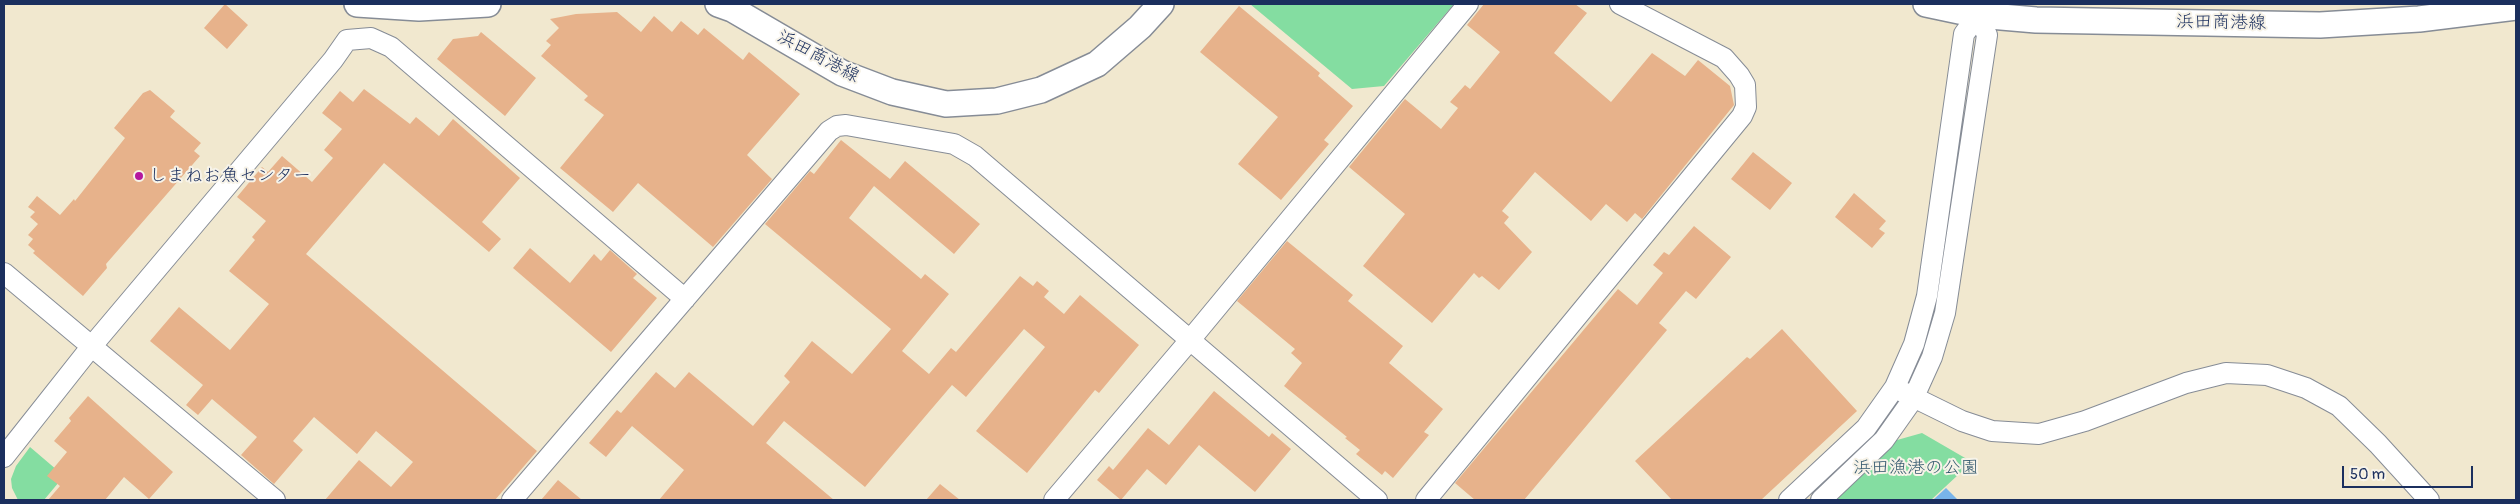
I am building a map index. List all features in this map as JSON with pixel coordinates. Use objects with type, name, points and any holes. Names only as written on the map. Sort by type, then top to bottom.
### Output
[{"type":"main road","points":[[357,4],[419,8],[488,4]]},
{"type":"main road","name":"浜田商港線","points":[[718,4],[732,9],[842,73],[892,92],[946,104],[997,100],[1041,90],[1097,64],[1140,28],[1161,4]]},
{"type":"main road","name":"浜田商港線","points":[[1926,4],[1978,15],[2036,20],[2320,25],[2419,19],[2516,7]]},
{"type":"street","points":[[1054,500],[1190,340],[1468,4]]},
{"type":"street","points":[[1426,500],[1742,116],[1746,106],[1745,85],[1736,70],[1724,58],[1620,4]]},
{"type":"street","points":[[1790,500],[1866,428],[1895,387],[1914,344],[1927,296],[1964,34],[1978,15],[1987,35],[1945,313],[1932,357],[1913,399],[1884,440],[1821,500]]},
{"type":"street","points":[[4,457],[91,347],[327,67],[347,40],[371,38],[391,47],[684,299]]},
{"type":"street","points":[[512,500],[829,131],[846,125],[954,144],[975,156],[1376,500]]},
{"type":"street","points":[[4,273],[276,500]]},
{"type":"street","points":[[1895,387],[1913,399],[1962,421],[1992,431],[2039,434],[2085,421],[2186,383],[2226,373],[2267,375],[2306,388],[2339,406],[2378,444],[2429,500]]},
{"type":"green space","points":[[1250,4],[1454,4],[1384,86],[1352,89]]},
{"type":"green space","name":"浜田漁港の公園","points":[[1922,433],[1972,462],[1931,500],[1826,500],[1890,442]]},
{"type":"green space","points":[[30,447],[64,476],[44,500],[18,500],[12,488],[11,479],[16,466]]},
{"type":"water","points":[[1946,488],[1958,500],[1933,500]]},
{"type":"building","points":[[225,4],[248,25],[227,49],[204,28]]},
{"type":"building","points":[[1484,4],[1575,4],[1587,13],[1554,53],[1611,102],[1652,53],[1685,76],[1698,60],[1730,86],[1734,105],[1642,219],[1635,213],[1627,222],[1606,204],[1591,221],[1535,172],[1502,211],[1509,217],[1504,223],[1532,252],[1499,290],[1482,276],[1479,278],[1474,273],[1432,323],[1363,266],[1405,214],[1349,167],[1405,99],[1441,129],[1458,108],[1450,102],[1465,85],[1470,89],[1500,52],[1467,25]]},
{"type":"building","points":[[1239,6],[1320,73],[1318,76],[1353,106],[1324,140],[1329,144],[1281,200],[1238,164],[1278,117],[1200,52]]},
{"type":"building","points":[[617,12],[641,32],[654,16],[672,32],[681,21],[698,35],[704,28],[743,60],[749,52],[800,94],[747,155],[772,179],[713,247],[638,183],[613,212],[560,168],[604,115],[584,100],[588,96],[541,56],[551,45],[546,41],[559,28],[550,19],[576,14]]},
{"type":"building","points":[[481,32],[536,78],[505,116],[437,59],[453,39],[478,36]]},
{"type":"building","points":[[364,89],[410,124],[416,117],[439,136],[453,119],[520,178],[482,222],[501,239],[489,252],[384,163],[306,254],[537,451],[495,500],[325,500],[359,460],[391,487],[413,462],[376,431],[357,454],[314,417],[293,441],[303,450],[274,484],[241,455],[257,437],[212,399],[198,415],[186,405],[203,385],[150,341],[179,307],[230,350],[269,304],[229,271],[255,240],[252,237],[266,221],[237,197],[262,167],[268,172],[282,156],[312,182],[333,158],[324,150],[342,129],[322,113],[340,91],[353,102]]},
{"type":"building","name":"しまねお魚センター","points":[[150,90],[175,111],[170,117],[201,143],[194,151],[200,156],[106,264],[107,268],[83,296],[33,253],[35,251],[28,245],[33,239],[28,235],[38,224],[30,217],[35,212],[28,207],[37,196],[60,215],[74,199],[75,201],[125,138],[114,128],[143,93]]},
{"type":"building","points":[[841,140],[890,179],[905,161],[980,224],[954,254],[874,186],[849,218],[921,279],[925,274],[949,294],[902,351],[929,374],[951,348],[956,352],[1020,276],[1033,286],[1037,281],[1049,291],[1044,297],[1064,314],[1080,295],[1139,345],[1099,393],[1095,390],[1027,473],[976,431],[1045,347],[1024,329],[966,397],[952,385],[865,487],[784,421],[766,443],[834,500],[659,500],[684,470],[632,426],[606,457],[589,443],[617,410],[621,413],[656,372],[675,388],[689,372],[753,426],[790,382],[784,376],[812,341],[852,374],[891,329],[765,224],[810,171],[814,174]]},
{"type":"building","points":[[1753,152],[1792,183],[1770,210],[1731,179]]},
{"type":"building","points":[[1854,193],[1886,221],[1879,229],[1885,233],[1872,248],[1835,217]]},
{"type":"building","points":[[1694,226],[1731,257],[1696,299],[1686,291],[1659,323],[1667,330],[1524,500],[1475,500],[1455,483],[1618,289],[1637,305],[1663,273],[1653,265],[1664,252],[1669,255]]},
{"type":"building","points":[[1287,241],[1353,295],[1348,301],[1403,346],[1389,363],[1443,409],[1424,432],[1429,435],[1393,478],[1385,471],[1382,475],[1356,454],[1360,450],[1345,438],[1347,437],[1284,386],[1302,363],[1291,353],[1295,349],[1237,301]]},
{"type":"building","points":[[530,248],[570,283],[594,254],[601,261],[610,250],[637,274],[633,278],[657,298],[611,352],[513,268]]},
{"type":"building","points":[[1782,329],[1857,411],[1761,500],[1672,500],[1635,461],[1747,357],[1750,359]]},
{"type":"building","points":[[1214,391],[1269,437],[1272,433],[1291,449],[1255,492],[1199,445],[1166,485],[1147,469],[1121,500],[1097,480],[1109,466],[1113,470],[1148,428],[1169,445]]},
{"type":"building","points":[[88,396],[173,472],[149,499],[124,477],[105,500],[48,500],[60,486],[47,476],[67,452],[54,441],[71,421],[69,418]]},
{"type":"building","points":[[558,480],[582,500],[541,500]]},
{"type":"building","points":[[940,484],[960,500],[926,500]]},
{"type":"place","name":"しまねお魚センター","points":[[139,176]]}]
